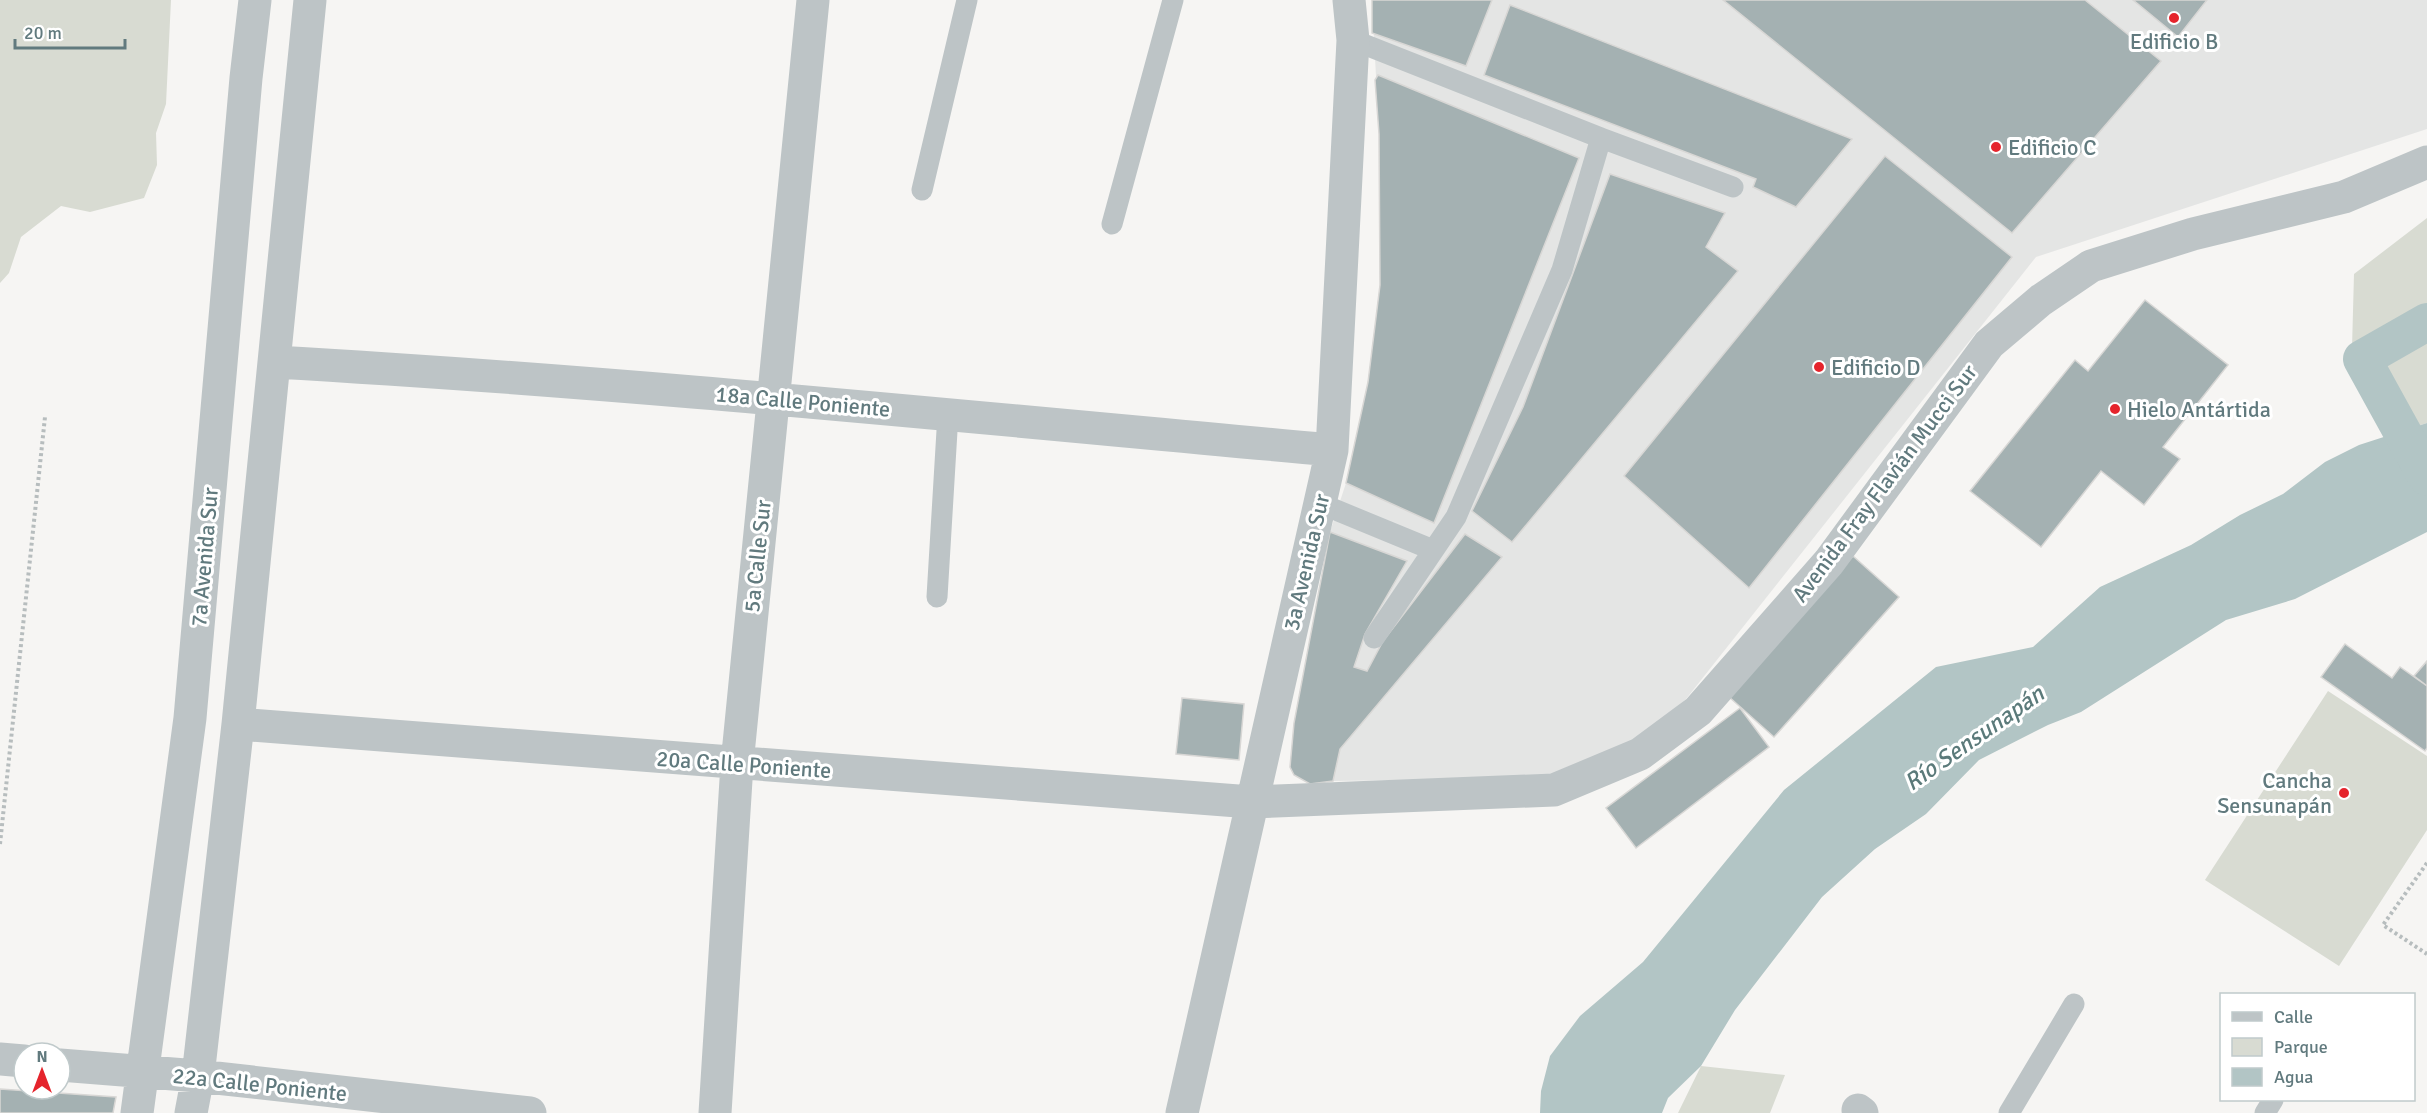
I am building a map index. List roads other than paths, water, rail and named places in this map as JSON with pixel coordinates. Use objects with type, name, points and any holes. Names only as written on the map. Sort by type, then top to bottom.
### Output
[{"type":"street","name":"7a Avenida Sur","points":[[137,1113],[190,718],[246,78],[255,0]]},
{"type":"street","points":[[191,1113],[198,1076],[238,724],[310,0]]},
{"type":"street","name":"5a Calle Sur","points":[[715,1113],[737,764],[813,0]]},
{"type":"street","name":"3a Avenida Sur","points":[[1182,1113],[1332,450],[1353,40],[1349,0]]},
{"type":"street","name":"Avenida Fray Flavián Mucci Sur","points":[[1251,802],[1554,790],[1640,754],[1698,711],[1829,562],[1989,344],[2041,300],[2091,266],[2193,234],[2343,197],[2427,162]]},
{"type":"street","name":"18a Calle Poniente","points":[[274,362],[453,372],[773,398],[1332,450]]},
{"type":"street","name":"20a Calle Poniente","points":[[238,724],[1251,802]]},
{"type":"street","name":"22a Calle Poniente","points":[[72,1066],[198,1076],[530,1113]]},
{"type":"lane","points":[[922,190],[967,0]]},
{"type":"lane","points":[[1112,224],[1173,0]]},
{"type":"lane","points":[[1353,40],[1601,138],[1733,187]]},
{"type":"lane","points":[[1374,638],[1456,517],[1562,270],[1601,138]]},
{"type":"lane","points":[[937,597],[948,414]]},
{"type":"lane","points":[[1319,503],[1433,550]]},
{"type":"lane","points":[[2009,1113],[2074,1004]]},
{"type":"water","name":"Río Sensunapán","points":[[2427,423],[2427,532],[2295,599],[2226,620],[2081,712],[2048,725],[1979,760],[1926,814],[1875,849],[1822,897],[1735,1010],[1701,1066],[1668,1098],[1662,1113],[1540,1113],[1541,1091],[1550,1056],[1580,1016],[1643,962],[1784,790],[1936,667],[2033,647],[2100,587],[2191,545],[2240,515],[2283,494],[2325,462],[2359,445]]},
{"type":"waterway","points":[[2427,322],[2362,359],[2427,477]]},
{"type":"place","name":"Edificio B","points":[[2174,18]]},
{"type":"place","name":"Edificio C","points":[[1996,147]]},
{"type":"place","name":"Edificio D","points":[[1819,367]]},
{"type":"place","name":"Hielo Antártida","points":[[2115,409]]},
{"type":"place","name":"Cancha Sensunapán","points":[[2344,793]]}]
